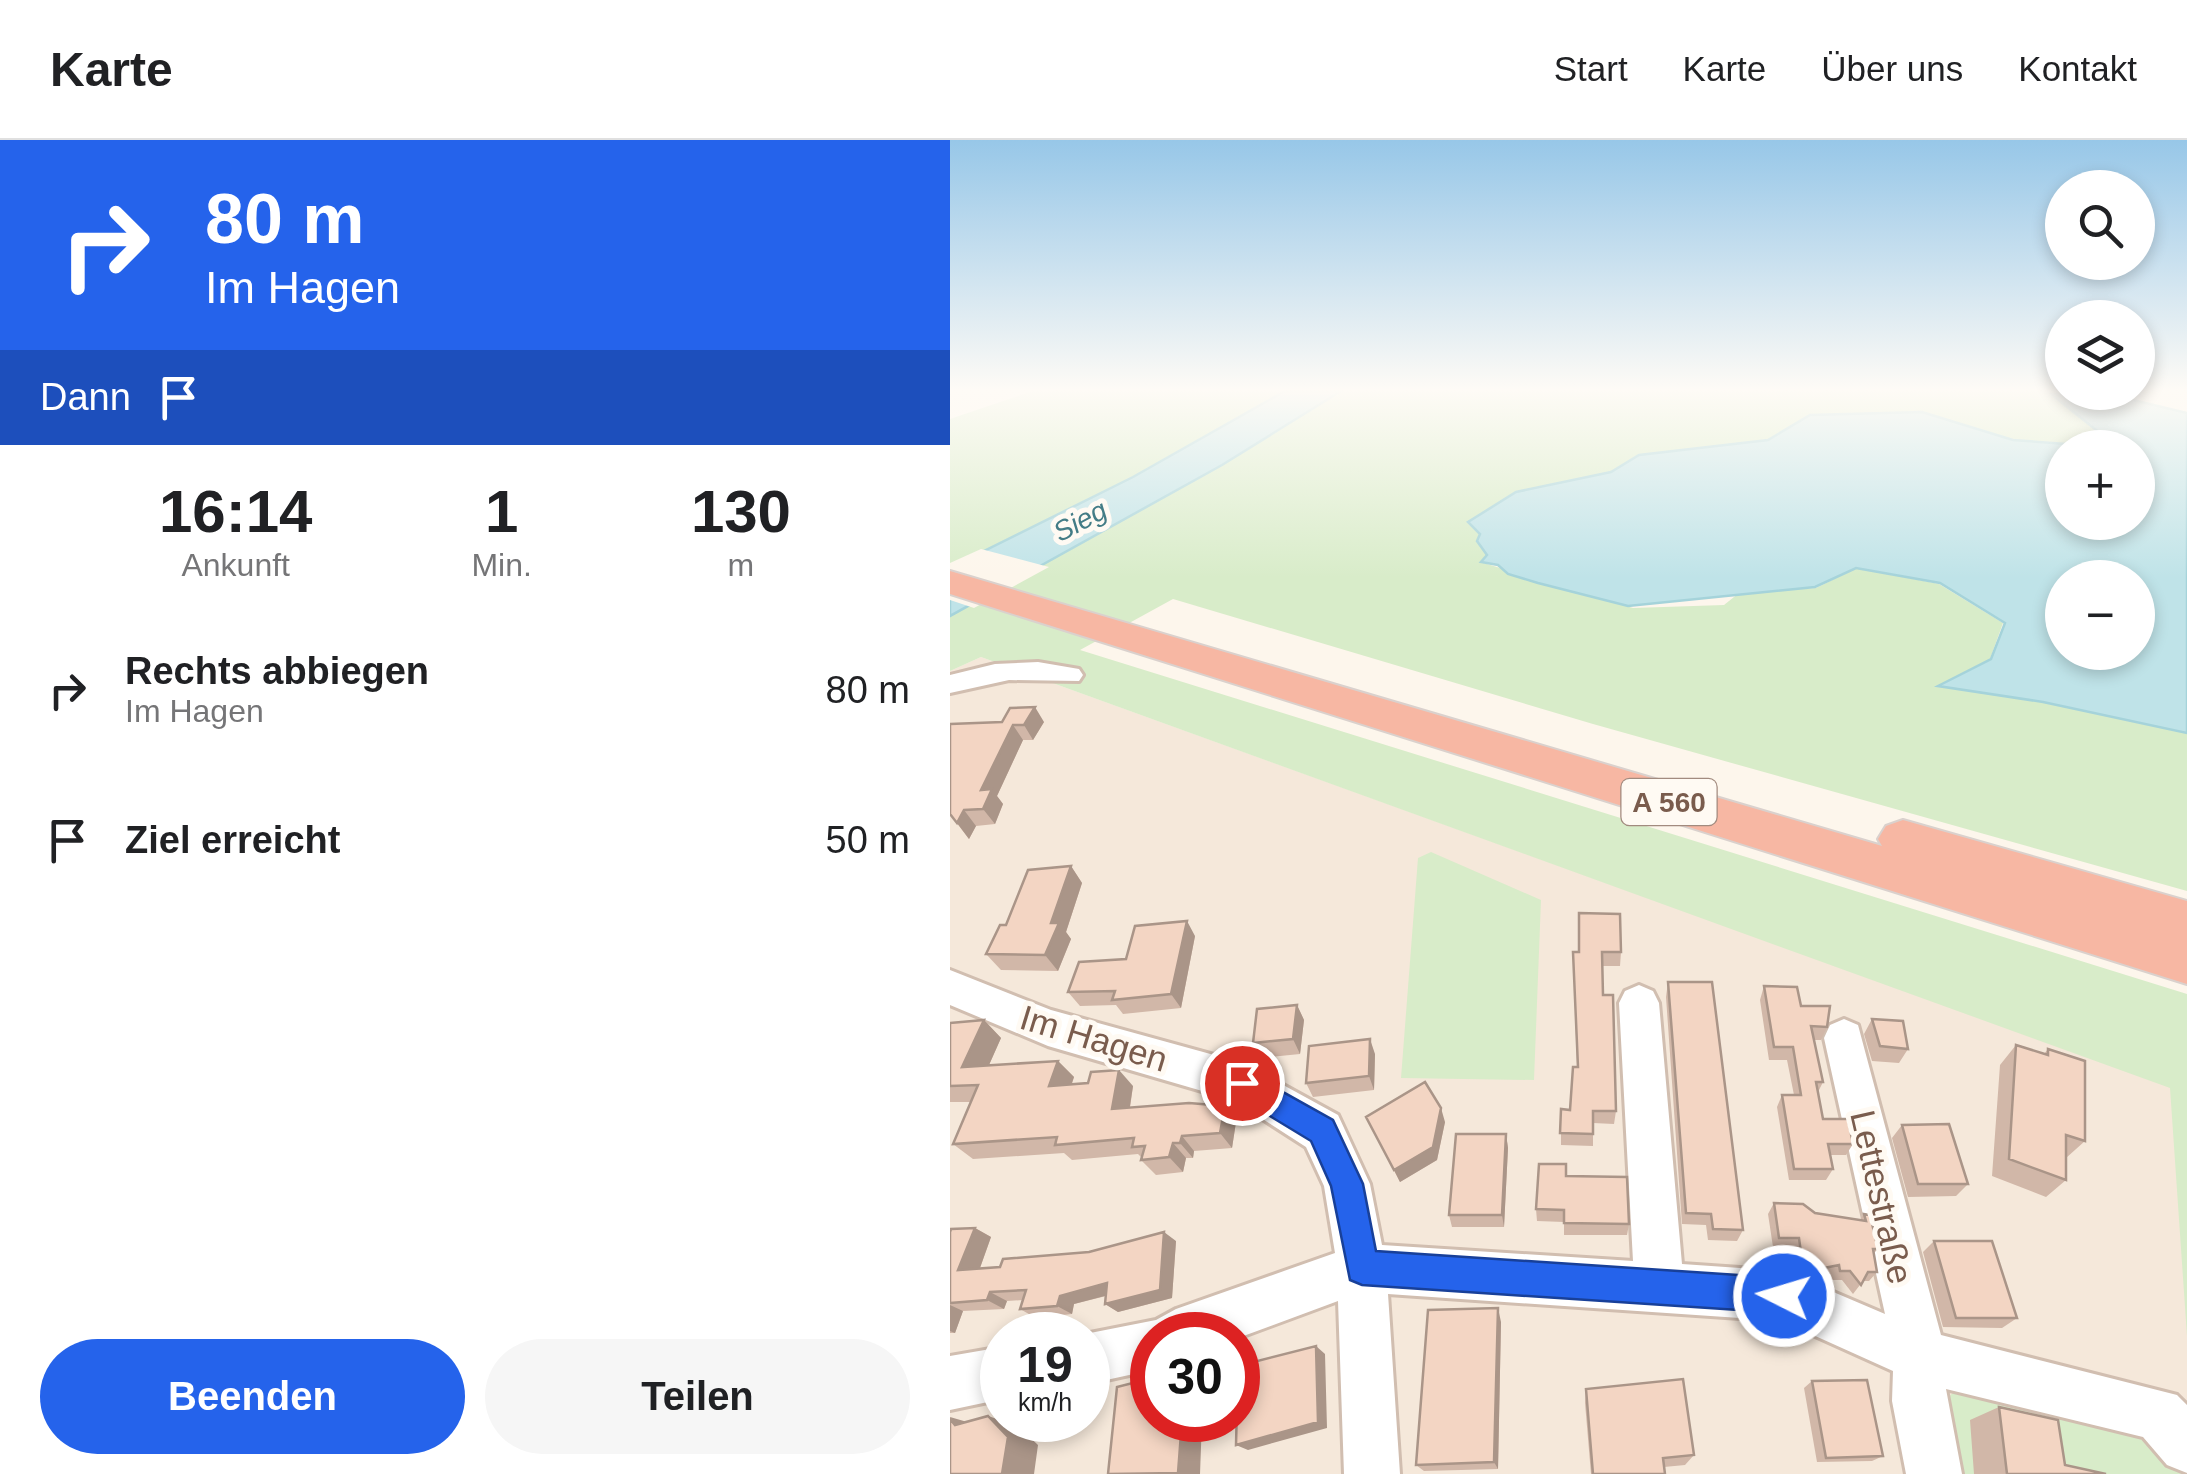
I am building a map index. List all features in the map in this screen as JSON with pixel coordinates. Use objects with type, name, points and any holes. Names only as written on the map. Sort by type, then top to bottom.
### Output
[{"type":"highway","name":"A 560","points":[[950,557],[1168,634],[2187,960]]},
{"type":"highway","name":"A 560","points":[[950,582],[1168,634],[2187,924]]},
{"type":"street","points":[[950,684],[1013,669],[1069,675]]},
{"type":"street","name":"Im Hagen","points":[[950,988],[1048,1028],[1242,1083],[1322,1130],[1347,1184],[1362,1268],[1372,1474]]},
{"type":"street","points":[[1638,1002],[1659,1286]]},
{"type":"street","name":"Lettestraße","points":[[1844,1038],[1920,1356],[1918,1400],[1934,1474]]},
{"type":"street","points":[[1240,1312],[1362,1268],[1784,1296],[1920,1356],[2158,1414],[2187,1445]]},
{"type":"street","points":[[950,1383],[980,1378]]},
{"type":"shaded area","points":[[981,657],[2187,1093],[2187,1474],[950,1474],[950,671]]},
{"type":"green space","points":[[950,453],[1175,453],[1133,477],[950,568]]},
{"type":"green space","points":[[1241,453],[1654,453],[1639,455],[1612,472],[1516,492],[1468,523],[1480,534],[1477,541],[1487,556],[1481,561],[1633,608],[1724,605],[1739,593],[1816,588],[1857,568],[1939,584],[2003,623],[1990,659],[1939,686],[2043,702],[2187,733],[2187,891],[1593,724],[1173,599],[1080,650],[2187,994],[2187,1336],[2170,1088],[981,657],[950,671],[950,616]]},
{"type":"green space","points":[[1431,852],[1541,900],[1534,1080],[1401,1078],[1418,858]]},
{"type":"green space","points":[[1962,1386],[2125,1422],[2187,1462],[2187,1474],[1948,1474],[1942,1414],[1951,1394]]},
{"type":"water","name":"Sieg","points":[[1175,453],[1241,453],[950,616],[950,568]]},
{"type":"water","points":[[1654,453],[2045,453],[2045,540],[2155,540],[2155,453],[2187,453],[2187,733],[2043,702],[1938,686],[1991,659],[2005,623],[1940,583],[1856,568],[1815,587],[1628,606],[1538,583],[1508,574],[1498,565],[1481,562],[1487,555],[1477,541],[1480,534],[1468,522],[1516,492],[1611,472],[1639,455]]},
{"type":"pier","points":[[981,549],[1049,567],[974,608],[950,600],[950,563]]},
{"type":"building","points":[[1035,707],[1024,725],[1013,725],[981,790],[992,789],[983,809],[964,810],[957,823],[950,814],[950,724],[1002,722],[1010,708]]},
{"type":"building","points":[[1071,866],[1051,923],[1059,923],[1045,955],[986,954],[1000,925],[1006,925],[1028,870]]},
{"type":"building","points":[[1579,913],[1620,914],[1621,952],[1602,952],[1603,995],[1613,995],[1616,1111],[1593,1111],[1593,1134],[1560,1133],[1561,1109],[1570,1110],[1573,1067],[1578,1067],[1573,952],[1579,952]]},
{"type":"building","points":[[1187,921],[1171,994],[1112,1000],[1115,991],[1068,992],[1079,962],[1126,959],[1135,926]]},
{"type":"building","points":[[1668,982],[1712,982],[1743,1230],[1713,1229],[1711,1214],[1686,1213]]},
{"type":"building","points":[[1764,986],[1797,987],[1801,1006],[1830,1006],[1827,1027],[1811,1026],[1823,1082],[1816,1082],[1823,1119],[1848,1119],[1853,1144],[1828,1144],[1833,1169],[1794,1169],[1782,1095],[1801,1095],[1793,1047],[1774,1047]]},
{"type":"building","points":[[1297,1005],[1293,1039],[1253,1043],[1257,1009]]},
{"type":"building","points":[[1872,1019],[1903,1021],[1908,1049],[1880,1046]]},
{"type":"building","points":[[984,1020],[962,1067],[1058,1061],[1049,1086],[1088,1083],[1091,1072],[1119,1070],[1112,1109],[1189,1103],[1225,1106],[1220,1133],[1182,1136],[1180,1143],[1173,1143],[1169,1157],[1141,1160],[1145,1146],[1132,1147],[1134,1138],[1055,1145],[1057,1137],[953,1144],[978,1085],[950,1086],[950,1023]]},
{"type":"building","points":[[1370,1039],[1369,1076],[1306,1083],[1309,1046]]},
{"type":"building","points":[[2016,1045],[2048,1055],[2048,1049],[2085,1061],[2085,1141],[2066,1135],[2066,1180],[2009,1159]]},
{"type":"building","points":[[1425,1082],[1441,1108],[1433,1147],[1394,1170],[1366,1117]]},
{"type":"building","points":[[1949,1124],[1968,1184],[1918,1184],[1902,1125]]},
{"type":"building","points":[[1456,1134],[1506,1134],[1502,1215],[1449,1215]]},
{"type":"building","points":[[1539,1164],[1566,1164],[1566,1176],[1627,1177],[1629,1224],[1564,1223],[1564,1210],[1536,1209]]},
{"type":"building","points":[[1774,1203],[1803,1204],[1815,1213],[1866,1221],[1864,1214],[1870,1215],[1878,1249],[1873,1249],[1877,1272],[1868,1272],[1861,1285],[1850,1271],[1840,1271],[1839,1265],[1819,1269],[1813,1260],[1802,1260],[1799,1238],[1779,1238]]},
{"type":"building","points":[[975,1228],[958,1270],[1000,1267],[1003,1259],[1089,1252],[1164,1232],[1160,1290],[1105,1304],[1107,1283],[1060,1296],[1057,1306],[1020,1309],[1026,1290],[990,1292],[987,1300],[950,1303],[951,1229]]},
{"type":"building","points":[[1934,1241],[1992,1241],[2017,1318],[1956,1318]]},
{"type":"building","points":[[1498,1308],[1494,1462],[1416,1465],[1428,1310]]},
{"type":"building","points":[[1316,1346],[1318,1422],[1260,1438],[1260,1360]]},
{"type":"building","points":[[1683,1379],[1694,1455],[1663,1458],[1665,1474],[1593,1474],[1586,1389]]},
{"type":"building","points":[[1867,1380],[1883,1456],[1826,1458],[1812,1381]]},
{"type":"building","points":[[1130,1384],[1130,1442],[1180,1442],[1178,1473],[1108,1474],[1117,1387]]},
{"type":"building","points":[[1999,1407],[2058,1420],[2065,1465],[2106,1474],[2007,1474]]},
{"type":"building","points":[[980,1418],[980,1442],[1007,1442],[1002,1474],[950,1474],[950,1419],[955,1425]]},
{"type":"route","points":[[1242,1083],[1322,1130],[1347,1184],[1362,1268],[1784,1296]]}]
